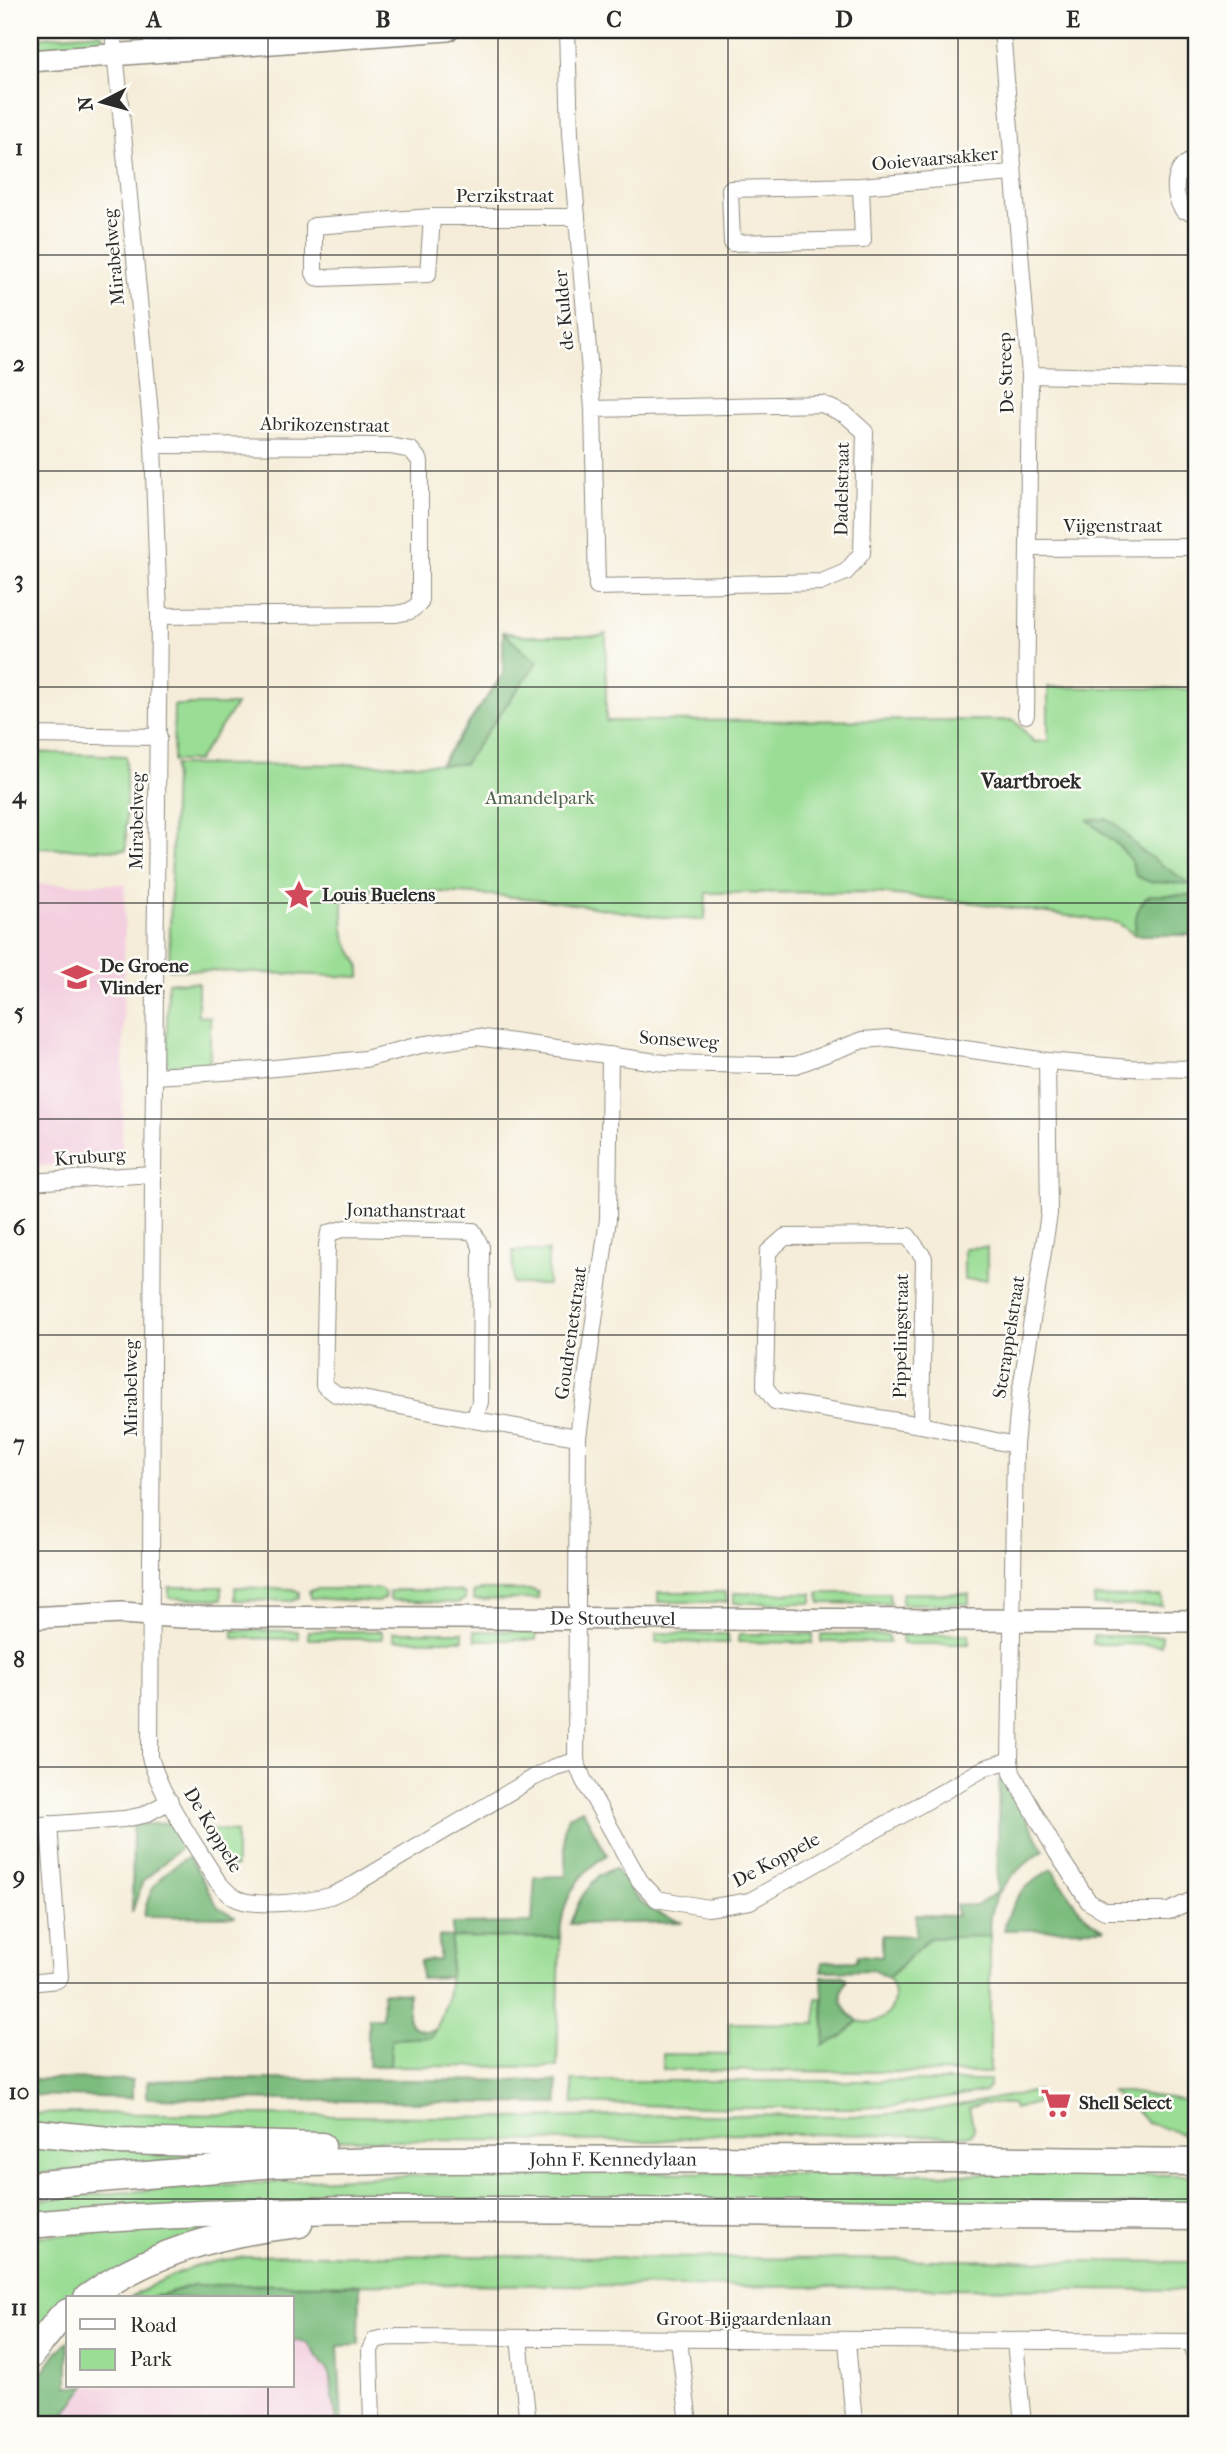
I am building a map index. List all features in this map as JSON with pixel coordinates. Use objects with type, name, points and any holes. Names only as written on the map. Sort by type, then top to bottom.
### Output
[{"type":"main road","points":[[30,2132],[119,2141],[359,2148],[421,2160]]},
{"type":"main road","name":"John F. Kennedylaan","points":[[30,2185],[274,2164],[421,2160],[953,2159],[1197,2162]]},
{"type":"main road","points":[[90,2296],[119,2276],[194,2243],[280,2226],[447,2209]]},
{"type":"main road","points":[[30,2225],[279,2210],[447,2209],[1197,2217]]},
{"type":"main road","points":[[30,2356],[66,2314]]},
{"type":"street","name":"Mirabelweg","points":[[113,30],[153,445],[159,616],[150,1614]]},
{"type":"street","points":[[30,61],[448,30]]},
{"type":"street","name":"de Kulder","points":[[567,30],[570,134],[593,409],[597,587]]},
{"type":"street","name":"De Streep","points":[[1002,30],[1030,376],[1026,715]]},
{"type":"street","points":[[1197,160],[1186,162],[1180,168],[1176,188],[1178,203],[1184,210],[1197,213]]},
{"type":"street","name":"Ooievaarsakker","points":[[861,186],[863,240],[732,243],[730,190],[861,186],[1012,173]]},
{"type":"street","name":"Perzikstraat","points":[[432,217],[428,274],[316,277],[314,273],[314,226],[432,217],[577,216]]},
{"type":"street","points":[[1030,376],[1197,379]]},
{"type":"street","name":"Dadelstraat","points":[[593,409],[822,404],[845,415],[865,432],[862,553],[845,572],[822,582],[597,587]]},
{"type":"street","name":"Abrikozenstraat","points":[[153,445],[390,446],[411,450],[420,461],[420,603],[410,611],[388,614],[159,616]]},
{"type":"street","name":"Vijgenstraat","points":[[1029,548],[1197,547]]},
{"type":"street","points":[[30,735],[159,737]]},
{"type":"street","name":"Sonseweg","points":[[155,1076],[365,1059],[420,1045],[477,1037],[664,1063],[796,1065],[863,1040],[889,1038],[1047,1062],[1130,1069],[1197,1069]]},
{"type":"street","name":"Goudrenetstraat","points":[[577,1617],[578,1437],[608,1219],[610,1055]]},
{"type":"street","name":"Sterappelstraat","points":[[1012,1620],[1015,1445],[1020,1395],[1049,1214],[1047,1062]]},
{"type":"street","name":"Kruburg","points":[[30,1182],[153,1174]]},
{"type":"street","name":"Jonathanstraat","points":[[474,1420],[480,1402],[481,1247],[477,1236],[473,1231],[372,1228],[346,1228],[329,1233],[324,1385],[336,1394],[474,1420],[578,1437]]},
{"type":"street","name":"Pippelingstraat","points":[[920,1425],[924,1258],[908,1236],[785,1237],[768,1252],[765,1387],[775,1401],[920,1425],[1015,1445]]},
{"type":"street","name":"De Stoutheuvel","points":[[30,1618],[112,1613],[182,1617],[1197,1621]]},
{"type":"street","name":"De Koppele","points":[[150,1614],[149,1744],[153,1768],[218,1882],[240,1900],[258,1903],[303,1902],[330,1896],[355,1884],[533,1778],[555,1767],[576,1761]]},
{"type":"street","name":"De Koppele","points":[[577,1617],[576,1761],[583,1779],[640,1881],[657,1899],[708,1908],[750,1901],[985,1768],[1010,1760]]},
{"type":"street","points":[[1012,1620],[1012,1773],[1057,1853],[1089,1902],[1105,1911],[1170,1911],[1197,1898]]},
{"type":"street","points":[[30,1826],[131,1818],[144,1815],[170,1801]]},
{"type":"street","points":[[30,1983],[57,1980],[60,1977],[49,1824]]},
{"type":"street","name":"Groot-Bijgaardenlaan","points":[[372,2424],[370,2350],[375,2340],[390,2336],[1195,2342]]},
{"type":"street","points":[[519,2338],[528,2424]]},
{"type":"street","points":[[679,2340],[689,2424]]},
{"type":"street","points":[[847,2341],[854,2424]]},
{"type":"street","points":[[1015,2342],[1023,2424]]},
{"type":"street","points":[[1195,2342],[1197,2375]]},
{"type":"shaded area","name":"De Groene Vlinder","points":[[30,884],[125,884],[122,1160],[30,1167]]},
{"type":"shaded area","points":[[294,2340],[307,2343],[329,2372],[337,2424],[57,2424],[84,2388],[294,2388]]},
{"type":"green space","points":[[100,33],[104,37],[100,41],[42,48],[36,42],[42,37]]},
{"type":"green space","name":"Amandelpark","points":[[503,632],[525,636],[606,634],[606,721],[1014,720],[1034,742],[1048,741],[1048,687],[1197,689],[1195,935],[1135,935],[1118,923],[976,903],[866,892],[706,893],[705,920],[511,897],[338,889],[343,898],[345,934],[358,962],[360,977],[169,969],[174,765],[440,764],[503,674]]},
{"type":"green space","points":[[503,632],[538,661],[464,764],[440,765],[503,674]]},
{"type":"green space","points":[[174,705],[236,705],[197,761],[173,761]]},
{"type":"green space","points":[[30,752],[126,756],[126,850],[30,848]]},
{"type":"green space","points":[[1106,819],[1117,825],[1139,849],[1190,884],[1150,882],[1136,876],[1132,863],[1121,848],[1088,820]]},
{"type":"green space","points":[[1151,895],[1197,895],[1195,935],[1135,935],[1139,907]]},
{"type":"green space","points":[[168,982],[198,983],[198,1016],[210,1017],[210,1063],[166,1066]]},
{"type":"green space","points":[[987,1247],[987,1280],[964,1280],[964,1248]]},
{"type":"green space","points":[[513,1251],[548,1251],[548,1285],[513,1284]]},
{"type":"green space","points":[[169,1587],[222,1587],[222,1599],[169,1598]]},
{"type":"green space","points":[[235,1587],[293,1589],[299,1592],[299,1598],[292,1601],[235,1600]]},
{"type":"green space","points":[[379,1589],[385,1593],[385,1598],[378,1602],[310,1598],[309,1591]]},
{"type":"green space","points":[[532,1590],[538,1592],[538,1599],[474,1600],[473,1592]]},
{"type":"green space","points":[[458,1591],[465,1594],[465,1599],[457,1603],[390,1600],[389,1592]]},
{"type":"green space","points":[[658,1592],[726,1592],[727,1602],[658,1602]]},
{"type":"green space","points":[[734,1593],[812,1593],[812,1603],[734,1603]]},
{"type":"green space","points":[[819,1593],[889,1593],[890,1604],[820,1603]]},
{"type":"green space","points":[[902,1593],[969,1594],[969,1604],[902,1604]]},
{"type":"green space","points":[[1162,1596],[1162,1606],[1094,1605],[1094,1597]]},
{"type":"green space","points":[[233,1630],[298,1631],[298,1639],[233,1638]]},
{"type":"green space","points":[[308,1631],[382,1631],[382,1639],[308,1639]]},
{"type":"green space","points":[[474,1631],[536,1631],[536,1640],[475,1640]]},
{"type":"green space","points":[[393,1632],[463,1632],[463,1640],[394,1640]]},
{"type":"green space","points":[[656,1633],[728,1634],[728,1643],[656,1642]]},
{"type":"green space","points":[[739,1634],[813,1634],[813,1643],[738,1642]]},
{"type":"green space","points":[[821,1634],[888,1635],[889,1643],[821,1642]]},
{"type":"green space","points":[[969,1634],[969,1644],[902,1644],[902,1635]]},
{"type":"green space","points":[[1093,1636],[1162,1636],[1161,1645],[1093,1644]]},
{"type":"green space","points":[[1004,1778],[1044,1850],[1012,1876],[997,1897],[989,1922],[990,1936],[929,1938],[888,1978],[873,1970],[822,1971],[822,1962],[857,1961],[858,1955],[882,1957],[882,1935],[916,1936],[916,1915],[957,1916],[956,1904],[976,1906],[997,1892],[999,1780]]},
{"type":"green space","points":[[582,1809],[607,1855],[587,1871],[572,1890],[563,1912],[560,1938],[452,1937],[452,1924],[532,1923],[535,1877],[566,1876],[564,1827],[568,1817]]},
{"type":"green space","points":[[172,1823],[183,1843],[143,1881],[132,1912],[133,1825]]},
{"type":"green space","points":[[207,1828],[236,1832],[236,1866],[229,1868]]},
{"type":"green space","points":[[190,1858],[218,1907],[236,1917],[144,1916],[152,1889],[157,1882],[169,1869]]},
{"type":"green space","points":[[615,1868],[629,1889],[650,1909],[683,1922],[570,1924],[586,1890],[599,1877]]},
{"type":"green space","points":[[1052,1869],[1081,1911],[1105,1929],[1004,1930],[1020,1893]]},
{"type":"green space","points":[[439,1936],[452,1937],[450,1977],[421,1978],[420,1961],[439,1960]]},
{"type":"green space","points":[[990,1936],[990,2073],[663,2070],[663,2054],[729,2055],[729,2023],[816,2024],[816,1998],[822,1998],[825,2043],[840,2038],[858,2021],[877,2021],[890,2011],[894,1996],[888,1978],[929,1938]]},
{"type":"green space","points":[[452,1937],[560,1938],[557,2067],[390,2066],[391,2039],[431,2037],[438,2025],[450,1976]]},
{"type":"green space","points":[[822,1976],[843,1976],[847,1979],[842,1991],[842,2003],[848,2013],[858,2021],[840,2038],[823,2046],[825,2043]]},
{"type":"green space","points":[[383,1992],[408,1993],[408,2017],[412,2026],[424,2031],[435,2030],[431,2037],[391,2039],[390,2066],[368,2066],[368,2018],[382,2018]]},
{"type":"green space","points":[[30,2079],[132,2080],[132,2098],[30,2095]]},
{"type":"green space","points":[[147,2081],[557,2081],[558,2104],[147,2098]]},
{"type":"green space","points":[[572,2081],[989,2081],[989,2087],[985,2092],[897,2106],[737,2108],[573,2103]]},
{"type":"green space","points":[[1037,2091],[1037,2103],[1014,2109],[1012,2104],[982,2104],[969,2108],[974,2129],[972,2134],[967,2136],[725,2133],[658,2141],[359,2140],[119,2133],[30,2124],[30,2114],[70,2113],[526,2118],[676,2115],[861,2116],[921,2112]]},
{"type":"green space","points":[[1111,2092],[1197,2102],[1197,2138],[1147,2123],[1136,2110]]},
{"type":"green space","points":[[30,2140],[234,2156],[30,2174]]},
{"type":"green space","points":[[551,2172],[1197,2175],[1197,2204],[30,2216],[30,2201],[160,2189],[420,2175]]},
{"type":"green space","points":[[247,2223],[85,2286],[71,2296],[66,2296],[66,2300],[30,2338],[30,2237]]},
{"type":"green space","points":[[279,2255],[1197,2262],[1197,2290],[429,2284],[193,2285],[157,2296],[134,2296],[180,2272],[198,2266],[238,2258]]},
{"type":"green space","points":[[193,2285],[360,2285],[359,2345],[338,2346],[342,2424],[337,2424],[329,2372],[307,2343],[294,2340],[294,2296],[157,2296]]},
{"type":"green space","points":[[66,2344],[66,2388],[84,2388],[57,2424],[30,2424],[30,2391]]},
{"type":"place","name":"Louis Buelens","points":[[299,895]]},
{"type":"place","name":"De Groene Vlinder","points":[[77,977]]},
{"type":"place","name":"Shell Select","points":[[1056,2103]]},
{"type":"district","name":"Vaartbroek","points":[[1031,781]]}]
